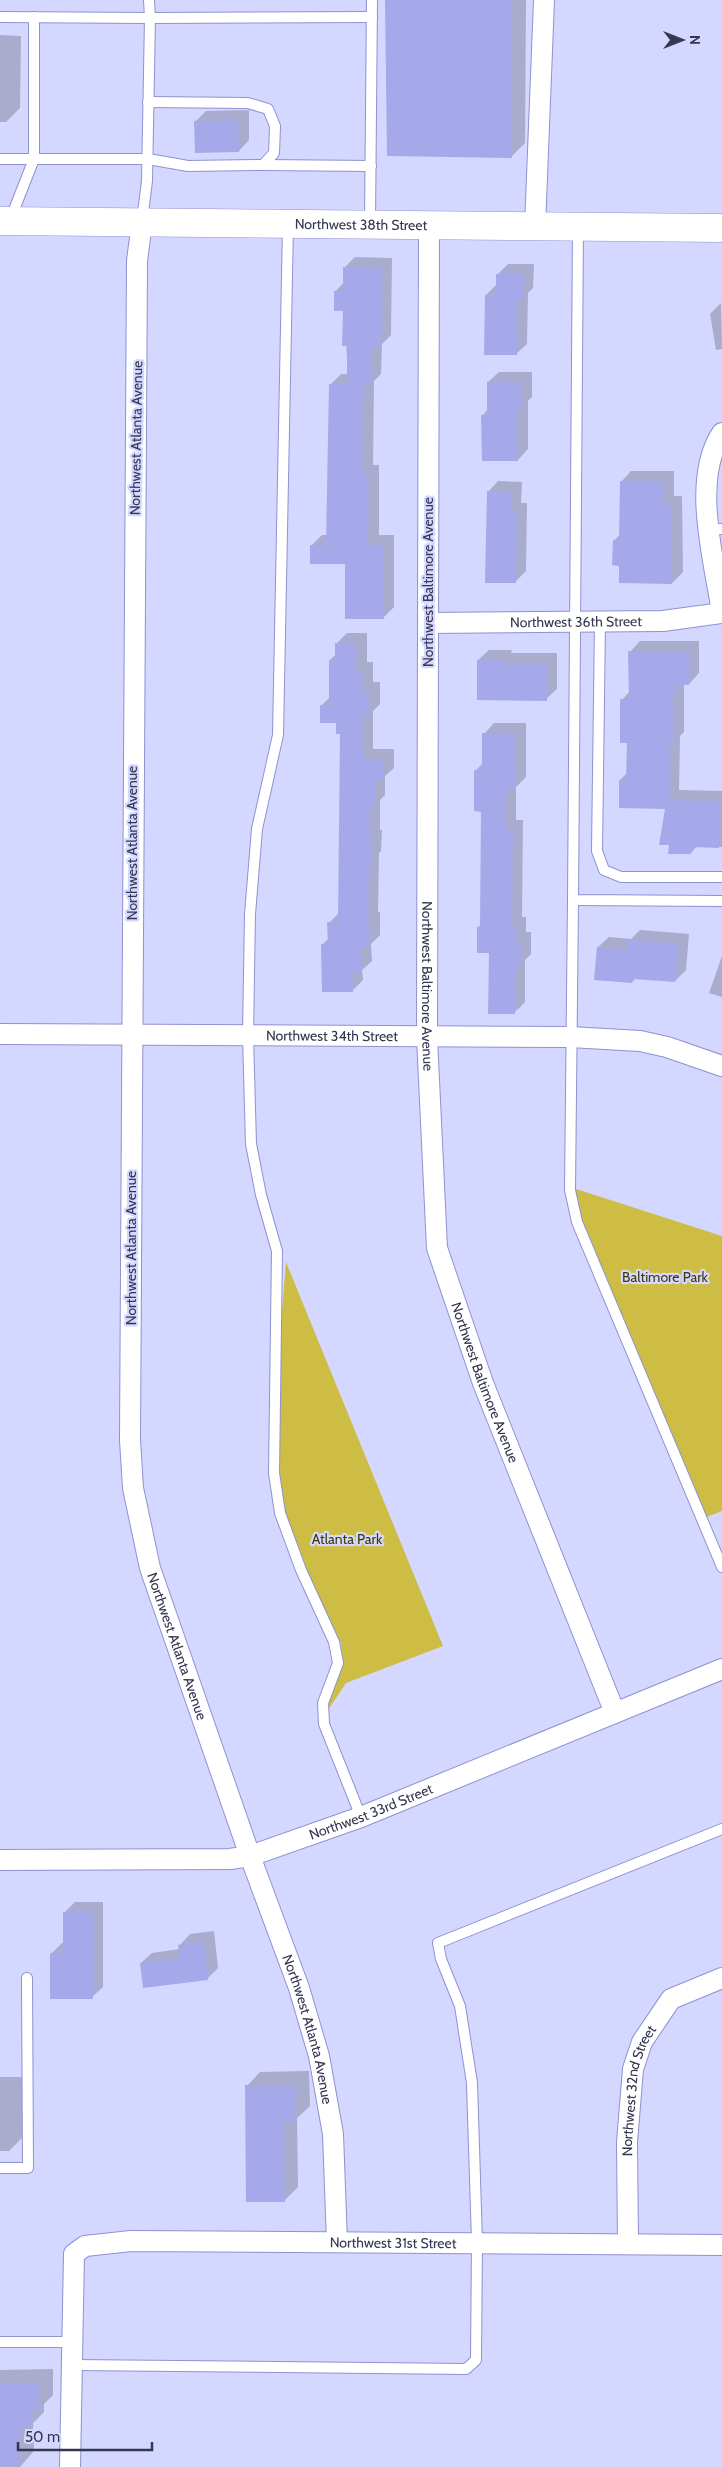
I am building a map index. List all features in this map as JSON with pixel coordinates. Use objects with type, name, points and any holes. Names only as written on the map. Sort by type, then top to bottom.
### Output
[{"type":"main road","name":"Northwest 38th Street","points":[[5,221],[722,228]]},
{"type":"street","points":[[535,227],[544,0]]},
{"type":"street","name":"Northwest Atlanta Avenue","points":[[142,222],[137,261],[132,1035],[130,1440],[134,1488],[150,1568],[250,1856],[299,1988],[319,2056],[333,2134],[336,2242]]},
{"type":"street","name":"Northwest Baltimore Avenue","points":[[429,226],[428,1038],[437,1248],[483,1383],[615,1713]]},
{"type":"street","points":[[722,433],[713,446],[708,469],[707,510],[716,529],[722,613]]},
{"type":"street","name":"Northwest 36th Street","points":[[428,623],[663,621],[722,613]]},
{"type":"street","name":"Northwest 34th Street","points":[[0,1034],[428,1038],[570,1037],[640,1041],[667,1047],[722,1066]]},
{"type":"street","name":"Northwest 33rd Street","points":[[0,1860],[230,1859],[250,1856],[361,1817],[722,1669]]},
{"type":"street","name":"Northwest 32nd Street","points":[[628,2244],[627,2142],[633,2069],[642,2042],[671,1999],[722,1978]]},
{"type":"street","name":"Northwest 31st Street","points":[[72,2342],[74,2254],[85,2246],[131,2241],[722,2245]]},
{"type":"street","points":[[70,2467],[72,2342]]},
{"type":"lane","points":[[142,222],[148,158],[149,0]]},
{"type":"lane","points":[[370,226],[372,0]]},
{"type":"lane","points":[[0,17],[372,17]]},
{"type":"lane","points":[[5,221],[34,159],[34,18]]},
{"type":"lane","points":[[148,102],[248,102],[268,109],[275,126],[274,153],[262,165]]},
{"type":"lane","points":[[0,159],[148,158],[188,166],[371,166]]},
{"type":"lane","points":[[288,225],[278,735],[257,829],[250,914],[248,1036],[251,1144],[261,1195],[277,1251],[274,1473],[280,1513],[302,1570],[334,1642],[338,1664],[322,1703],[324,1724],[361,1817]]},
{"type":"lane","points":[[578,227],[570,1190],[577,1222],[722,1567]]},
{"type":"lane","points":[[600,622],[597,851],[604,870],[621,877],[722,877]]},
{"type":"lane","points":[[573,900],[722,901]]},
{"type":"lane","points":[[72,2365],[466,2369],[476,2360],[477,2242],[472,2083],[460,2006],[441,1959],[438,1943],[722,1829]]},
{"type":"lane","points":[[0,2168],[28,2168],[27,1978]]},
{"type":"lane","points":[[0,2342],[72,2342]]},
{"type":"green space","name":"Baltimore Park","points":[[573,1188],[722,1236],[722,1511],[704,1518],[581,1222]]},
{"type":"green space","name":"Atlanta Park","points":[[286,1262],[443,1646],[346,1683],[328,1710],[328,1703],[342,1665],[341,1643],[306,1570],[283,1513],[276,1475],[280,1336]]},
{"type":"building","points":[[385,0],[512,0],[512,158],[387,156]]},
{"type":"building","points":[[238,120],[239,152],[195,153],[194,121]]},
{"type":"building","points":[[343,267],[382,268],[381,347],[372,347],[371,385],[364,385],[363,475],[369,475],[368,545],[384,545],[384,619],[345,619],[345,564],[310,564],[310,545],[326,545],[329,384],[347,384],[347,346],[342,346],[343,311],[334,311],[334,291],[343,291]]},
{"type":"building","points":[[496,274],[524,274],[523,300],[518,300],[517,355],[484,355],[485,295],[496,295]]},
{"type":"building","points":[[487,382],[522,382],[522,409],[518,409],[518,461],[482,461],[481,415],[487,415]]},
{"type":"building","points":[[620,481],[664,481],[664,506],[672,506],[672,584],[619,583],[619,566],[612,565],[613,540],[619,540]]},
{"type":"building","points":[[487,491],[512,492],[511,513],[517,513],[516,583],[485,583]]},
{"type":"building","points":[[335,643],[356,643],[356,672],[363,672],[363,692],[370,692],[370,716],[363,716],[363,759],[384,759],[384,780],[375,780],[375,807],[370,807],[370,840],[372,840],[371,863],[369,863],[368,922],[370,922],[370,947],[361,947],[362,973],[352,973],[353,992],[322,992],[321,944],[328,944],[327,922],[338,922],[340,734],[336,734],[336,723],[320,723],[320,705],[329,705],[329,660],[335,660]]},
{"type":"building","points":[[628,651],[689,651],[689,685],[677,685],[677,693],[674,693],[674,744],[670,744],[669,800],[720,801],[719,848],[691,847],[691,854],[668,854],[669,845],[659,845],[665,809],[619,808],[619,780],[626,780],[627,743],[620,743],[620,699],[629,699]]},
{"type":"building","points":[[477,660],[502,660],[501,663],[547,664],[547,701],[477,700]]},
{"type":"building","points":[[482,733],[516,734],[516,789],[506,789],[506,830],[513,830],[512,927],[516,927],[515,942],[521,942],[521,966],[515,966],[515,1014],[488,1014],[489,953],[477,953],[477,927],[480,927],[481,812],[474,811],[474,770],[482,770]]},
{"type":"building","points":[[628,940],[679,944],[675,982],[633,979],[632,983],[594,980],[597,947],[627,950]]},
{"type":"building","points":[[63,1912],[93,1912],[93,1999],[50,1999],[50,1953],[63,1953]]},
{"type":"building","points":[[204,1941],[208,1980],[143,1988],[140,1963],[180,1958],[178,1945]]},
{"type":"building","points":[[245,2085],[296,2085],[296,2121],[284,2121],[285,2202],[246,2202]]},
{"type":"building","points":[[0,2383],[39,2383],[40,2410],[31,2411],[31,2427],[20,2427],[20,2466],[0,2466]]}]
